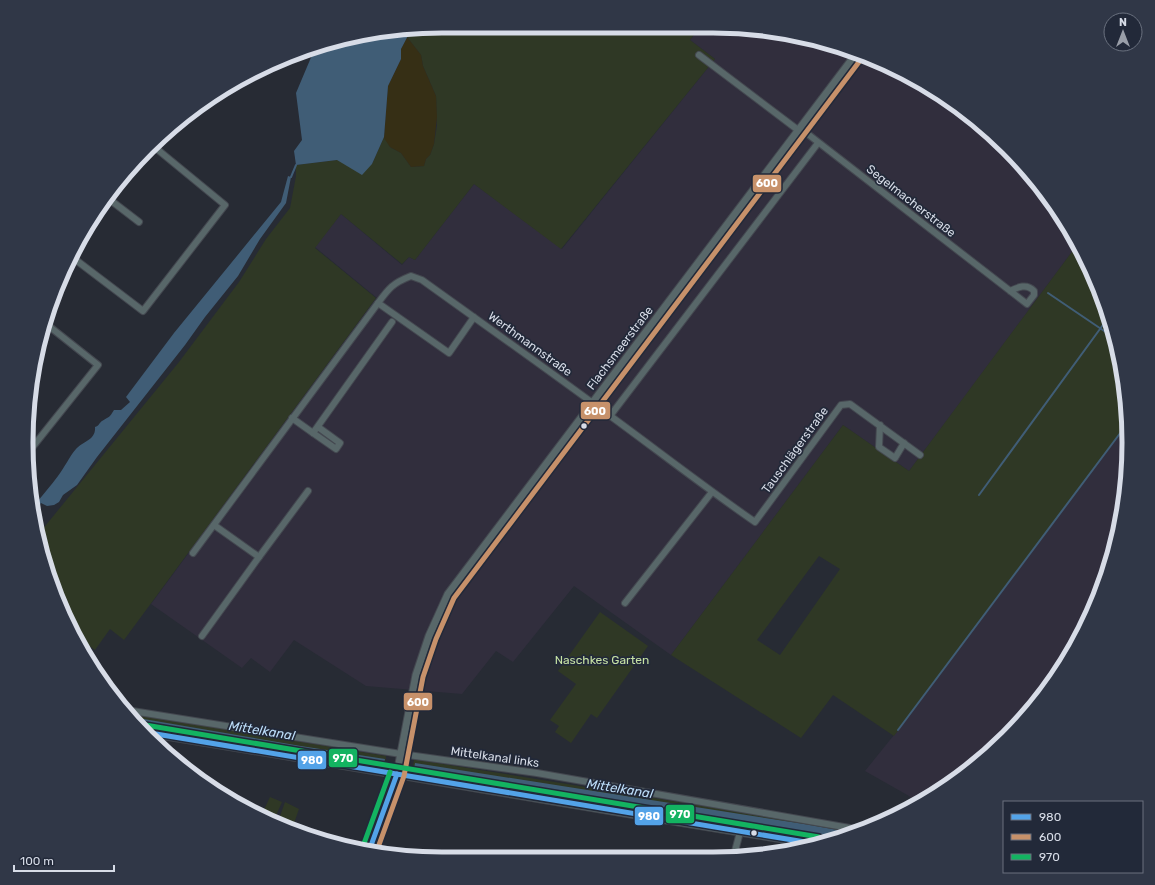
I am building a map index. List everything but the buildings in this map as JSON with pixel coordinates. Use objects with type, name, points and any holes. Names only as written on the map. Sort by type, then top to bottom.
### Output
[{"type":"main road","points":[[154,733],[399,763],[740,832],[802,842]]},
{"type":"street","name":"Segelmacherstraße","points":[[699,55],[818,143],[1010,291]]},
{"type":"street","name":"Flachsmeerstraße","points":[[371,845],[399,763],[416,675],[429,636],[448,594],[853,58]]},
{"type":"street","points":[[610,416],[818,143]]},
{"type":"street","points":[[76,260],[142,311],[225,205],[157,149]]},
{"type":"street","points":[[112,201],[140,222]]},
{"type":"street","name":"Werthmannstraße","points":[[474,317],[449,353],[378,303],[389,288],[398,281],[411,276],[422,280],[474,317],[593,403]]},
{"type":"street","points":[[194,553],[378,303]]},
{"type":"street","points":[[313,433],[392,322]]},
{"type":"street","points":[[33,446],[98,365],[50,327]]},
{"type":"street","name":"Tauschlägerstraße","points":[[593,403],[754,522],[841,405],[850,404],[920,455]]},
{"type":"street","points":[[292,418],[336,449],[340,443],[318,427]]},
{"type":"street","points":[[880,426],[879,447],[895,458],[904,443]]},
{"type":"street","points":[[202,636],[308,491]]},
{"type":"street","points":[[625,603],[712,492]]},
{"type":"street","points":[[214,525],[259,558]]},
{"type":"street","name":"Mittelkanal links","points":[[134,712],[399,763],[537,773],[850,828]]},
{"type":"street","points":[[735,851],[740,832]]},
{"type":"shaded area","points":[[695,33],[712,33],[739,34],[792,41],[844,55],[894,75],[940,102],[983,135],[1002,153],[1037,193],[1053,215],[1074,250],[909,471],[843,425],[671,655],[574,586],[513,662],[496,651],[462,694],[366,686],[294,640],[270,672],[251,658],[242,668],[151,604],[377,298],[315,247],[341,214],[402,265],[409,257],[415,260],[474,184],[562,249],[715,59],[690,40]]},
{"type":"shaded area","points":[[1122,431],[1121,469],[1118,496],[1108,548],[1100,574],[1080,624],[1053,670],[1037,692],[1020,713],[983,750],[940,783],[913,800],[909,796],[865,771],[898,730]]},
{"type":"green space","points":[[442,33],[695,33],[690,40],[715,59],[561,249],[474,184],[415,260],[409,257],[402,264],[341,214],[315,248],[376,298],[124,640],[110,629],[95,650],[86,643],[75,624],[64,599],[47,548],[43,529],[179,362],[239,282],[266,239],[290,208],[296,176],[296,165],[337,160],[372,164],[384,137],[390,147],[401,153],[411,167],[424,166],[434,144],[437,126],[436,96],[423,66],[421,55],[407,37],[408,35]]},
{"type":"green space","points":[[1074,250],[1091,286],[1108,337],[1118,389],[1122,431],[894,736],[833,695],[801,738],[671,655],[843,425],[909,471]],"holes":[[[819,556],[840,569],[780,655],[757,640]]]},
{"type":"green space","name":"Naschkes Garten","points":[[600,612],[648,646],[597,718],[591,714],[571,743],[555,732],[559,726],[550,720],[576,684],[558,671]]},
{"type":"green space","points":[[136,714],[386,756],[385,766],[316,758],[152,731]]},
{"type":"green space","points":[[414,760],[418,760],[846,829],[815,839],[816,837],[795,832],[786,832],[785,834],[515,791],[412,771]]},
{"type":"green space","points":[[270,797],[282,802],[276,816],[263,811]]},
{"type":"green space","points":[[285,802],[299,809],[294,824],[279,818]]},
{"type":"sand","points":[[407,37],[421,55],[423,66],[436,96],[437,117],[434,144],[424,166],[411,167],[401,153],[390,147],[384,138],[388,86],[401,59],[401,49]]},
{"type":"water","points":[[408,35],[401,49],[401,59],[388,86],[384,137],[372,164],[362,175],[337,160],[296,165],[294,151],[302,140],[296,93],[312,55],[363,41]]},
{"type":"water","points":[[288,176],[291,177],[286,203],[260,239],[238,276],[97,457],[77,485],[63,495],[59,502],[54,505],[47,506],[41,503],[39,507],[38,501],[74,452],[79,446],[91,438],[95,431],[95,427],[109,417],[114,410],[121,410],[130,402],[126,397],[174,333],[281,202]]},
{"type":"water","points":[[140,718],[385,759],[384,764],[374,764],[301,755],[150,729]]},
{"type":"water","points":[[415,763],[842,831],[823,837],[494,785],[414,769]]},
{"type":"waterway","points":[[291,177],[296,165]]},
{"type":"waterway","points":[[1048,293],[1107,333]]},
{"type":"waterway","points":[[979,495],[1104,324]]},
{"type":"waterway","points":[[898,730],[1122,431]]},
{"type":"transit line","name":"600","points":[[378,846],[404,776],[423,677],[436,639],[454,598],[860,61]]},
{"type":"transit line","name":"970","points":[[147,725],[819,837]]},
{"type":"transit line","name":"980","points":[[155,734],[802,842]]},
{"type":"transit line","name":"970","points":[[364,844],[390,772]]},
{"type":"transit line","name":"980","points":[[371,845],[397,774]]},
{"type":"water label","name":"Mittelkanal","points":[[262,730]]},
{"type":"water label","name":"Mittelkanal","points":[[620,788]]}]
